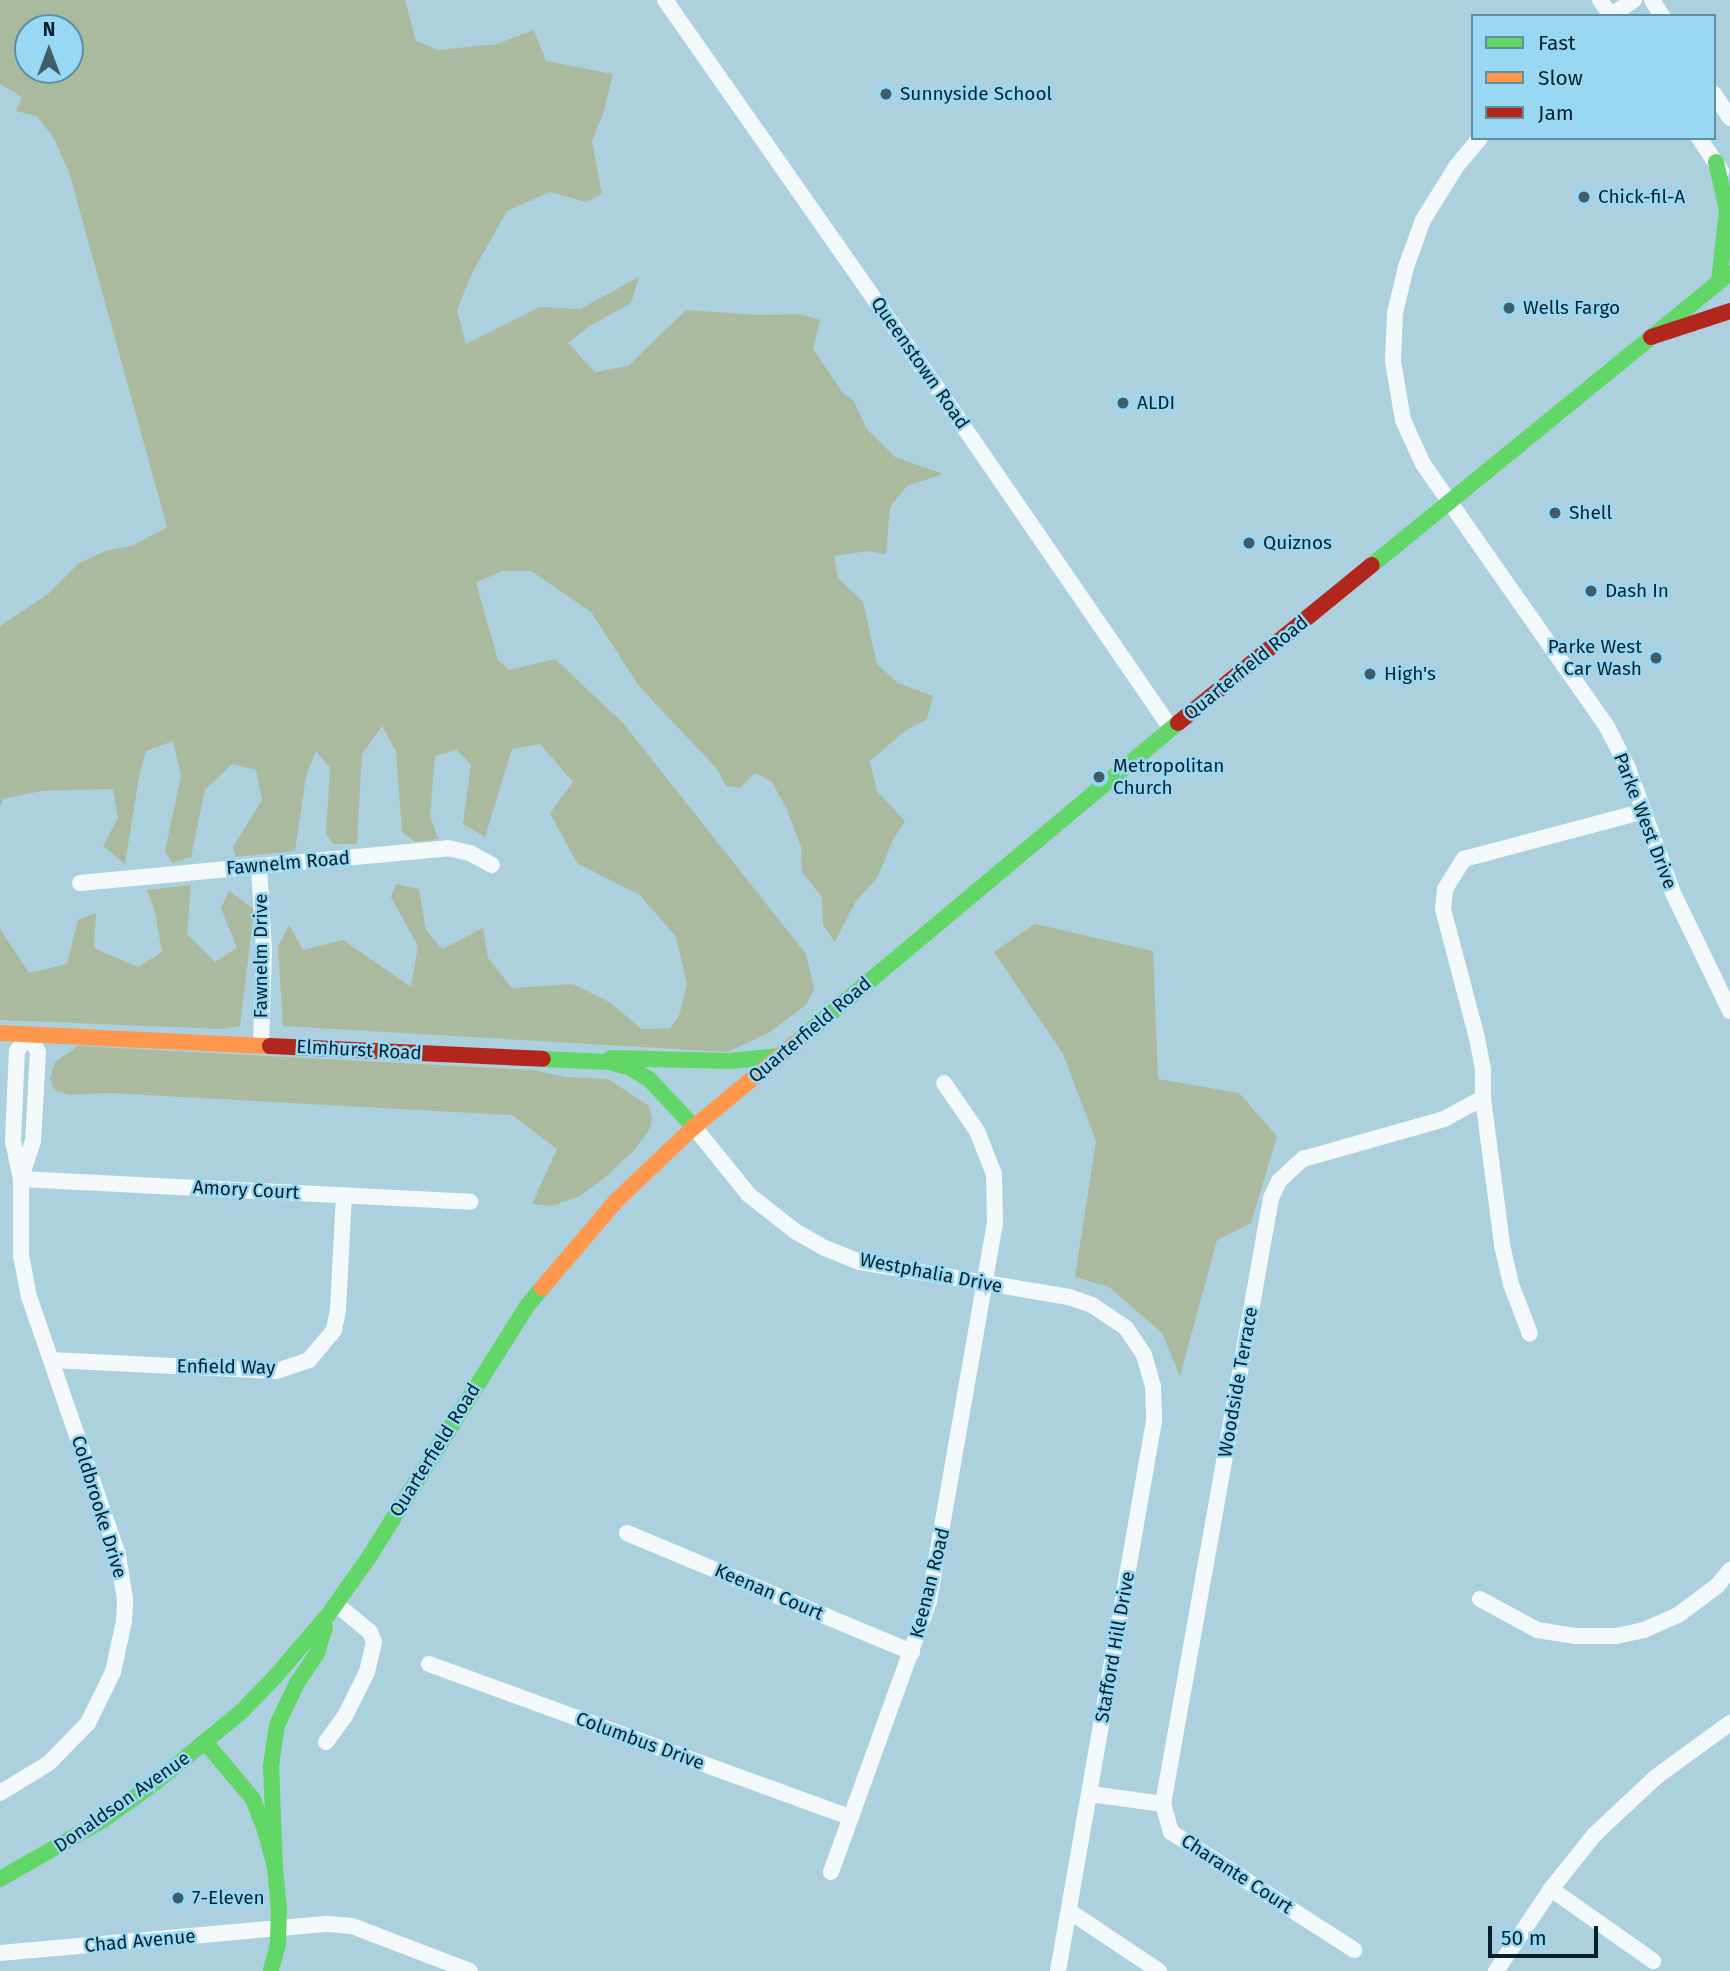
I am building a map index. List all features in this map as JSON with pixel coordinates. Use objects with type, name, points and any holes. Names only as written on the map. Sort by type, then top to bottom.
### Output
[{"type":"main road","points":[[1716,162],[1727,210],[1725,277]]},
{"type":"main road","name":"Quarterfield Road","points":[[206,1743],[275,1677],[332,1610],[527,1306],[617,1200],[694,1127],[1171,729],[1725,277]]},
{"type":"main road","points":[[1651,337],[1730,311]]},
{"type":"main road","name":"Elmhurst Road","points":[[0,1033],[583,1060],[620,1065],[650,1080],[694,1127]]},
{"type":"main road","points":[[583,1060],[640,1057],[730,1061],[780,1056]]},
{"type":"main road","points":[[271,1971],[280,1929],[271,1766],[277,1724],[297,1683],[317,1653],[332,1610]]},
{"type":"main road","points":[[206,1743],[253,1799],[275,1868]]},
{"type":"main road","name":"Donaldson Avenue","points":[[0,1879],[103,1820],[206,1743]]},
{"type":"street","name":"Queenstown Road","points":[[664,0],[935,385],[1171,729]]},
{"type":"street","points":[[1613,14],[1634,0]]},
{"type":"street","points":[[1716,97],[1730,118]]},
{"type":"street","name":"Parke West Drive","points":[[1478,140],[1456,167],[1423,220],[1395,313],[1393,361],[1403,420],[1423,464],[1607,727],[1628,768],[1673,893],[1726,993],[1730,1011]]},
{"type":"street","points":[[1700,140],[1730,186]]},
{"type":"street","points":[[1530,1334],[1511,1283],[1502,1245],[1483,1098],[1483,1069],[1443,909],[1445,888],[1464,859],[1644,811]]},
{"type":"street","name":"Fawnelm Road","points":[[80,883],[448,848],[470,853],[492,865]]},
{"type":"street","name":"Fawnelm Drive","points":[[259,866],[264,948],[261,1046]]},
{"type":"street","name":"Coldbrooke Drive","points":[[0,1793],[49,1763],[88,1723],[113,1672],[123,1632],[125,1599],[118,1555],[29,1297],[21,1255],[21,1178],[13,1141],[18,1051],[29,1035]]},
{"type":"street","name":"Keenan Road","points":[[831,1872],[912,1652],[937,1564],[995,1222],[994,1174],[977,1131],[944,1083]]},
{"type":"street","name":"Woodside Terrace","points":[[1163,1804],[1271,1198],[1279,1181],[1303,1159],[1444,1119],[1483,1098]]},
{"type":"street","name":"Westphalia Drive","points":[[694,1127],[749,1195],[795,1231],[825,1248],[860,1262],[1069,1297],[1092,1305],[1126,1328]]},
{"type":"street","name":"Amory Court","points":[[21,1178],[470,1202]]},
{"type":"street","name":"Enfield Way","points":[[51,1360],[276,1371],[309,1360],[334,1329],[338,1309],[344,1195]]},
{"type":"street","name":"Stafford Hill Drive","points":[[1058,1971],[1154,1421],[1150,1371],[1144,1355],[1126,1328]]},
{"type":"street","name":"Keenan Court","points":[[626,1533],[912,1652]]},
{"type":"street","points":[[1480,1599],[1537,1630],[1575,1636],[1616,1636],[1644,1630],[1678,1615],[1717,1586],[1730,1570]]},
{"type":"street","points":[[326,1742],[345,1716],[367,1672],[373,1642],[370,1632],[332,1610]]},
{"type":"street","name":"Columbus Drive","points":[[429,1664],[851,1818]]},
{"type":"street","points":[[1496,1971],[1550,1889],[1621,1808],[1687,1753],[1730,1724]]},
{"type":"street","points":[[1090,1794],[1163,1804]]},
{"type":"street","name":"Charante Court","points":[[1163,1804],[1171,1832],[1354,1950]]},
{"type":"street","points":[[1550,1889],[1653,1961]]},
{"type":"street","points":[[1069,1911],[1159,1971]]},
{"type":"street","name":"Chad Avenue","points":[[0,1953],[280,1929],[303,1924],[352,1926],[470,1971]]},
{"type":"green space","points":[[0,0],[405,0],[416,41],[438,50],[497,44],[534,30],[546,61],[613,74],[604,111],[592,141],[602,194],[586,202],[550,192],[507,211],[473,271],[457,310],[466,344],[540,307],[580,309],[639,277],[631,303],[588,327],[568,343],[595,372],[628,366],[686,310],[757,315],[800,314],[820,320],[813,349],[843,393],[854,401],[866,428],[895,457],[943,474],[907,486],[890,507],[886,554],[868,551],[834,556],[838,578],[863,602],[877,664],[898,683],[933,696],[927,719],[905,731],[870,761],[877,791],[905,821],[893,840],[877,878],[856,901],[835,942],[823,925],[822,897],[802,872],[801,847],[787,810],[772,782],[755,773],[740,788],[726,786],[717,769],[639,686],[591,612],[531,571],[502,571],[476,583],[498,660],[509,670],[555,659],[623,723],[806,954],[814,989],[806,1005],[767,1034],[727,1052],[283,1026],[278,947],[289,925],[303,950],[343,940],[411,987],[418,946],[391,897],[396,884],[419,889],[426,930],[442,949],[483,928],[488,958],[512,988],[573,984],[609,1002],[642,1029],[670,1028],[679,1016],[687,984],[676,937],[640,895],[577,863],[550,813],[573,782],[540,744],[512,749],[485,837],[463,824],[471,764],[456,750],[435,756],[430,816],[438,839],[415,842],[402,832],[396,751],[382,726],[362,754],[357,844],[333,844],[326,834],[330,768],[316,751],[306,776],[295,851],[236,857],[233,847],[262,800],[256,770],[232,764],[205,790],[191,857],[172,863],[165,851],[181,776],[173,741],[146,751],[139,777],[125,864],[103,846],[118,818],[113,789],[41,791],[3,799],[0,807],[0,626],[48,594],[79,563],[108,550],[132,546],[167,527],[69,172],[53,137],[37,116],[16,111],[22,97],[0,84]]},
{"type":"green space","points":[[191,885],[187,934],[215,962],[237,948],[221,908],[229,891],[254,909],[240,1026],[224,1029],[0,1020],[0,929],[29,973],[67,964],[78,920],[96,913],[94,948],[138,967],[162,952],[155,912],[147,890]]},
{"type":"green space","points":[[1035,924],[1153,951],[1158,1079],[1239,1093],[1277,1136],[1251,1223],[1217,1240],[1180,1376],[1162,1333],[1109,1287],[1075,1277],[1096,1141],[1063,1054],[994,952]]},
{"type":"green space","points":[[78,1046],[534,1070],[566,1077],[608,1079],[649,1106],[652,1118],[650,1129],[635,1149],[608,1175],[580,1196],[552,1206],[532,1204],[557,1149],[512,1115],[109,1093],[71,1095],[55,1091],[50,1079],[55,1062]]},
{"type":"traffic: fast","points":[[1716,162],[1727,210],[1719,281]]},
{"type":"traffic: fast","points":[[1372,565],[1730,273]]},
{"type":"traffic: fast","points":[[800,1039],[1178,723]]},
{"type":"traffic: fast","points":[[611,1058],[730,1061],[780,1056]]},
{"type":"traffic: fast","points":[[543,1059],[609,1062],[631,1068],[650,1080],[694,1127]]},
{"type":"traffic: fast","points":[[0,1879],[103,1820],[156,1782],[242,1711],[275,1677],[328,1615],[369,1557],[527,1306],[542,1288]]},
{"type":"traffic: fast","points":[[275,1868],[271,1766],[277,1725],[297,1683],[317,1653],[325,1627]]},
{"type":"traffic: fast","points":[[206,1743],[253,1799],[265,1830],[275,1868],[279,1910],[278,1944],[271,1971]]},
{"type":"traffic: slow","points":[[0,1033],[270,1046]]},
{"type":"traffic: slow","points":[[542,1288],[617,1200],[694,1127],[800,1039]]},
{"type":"traffic: jam","points":[[1651,337],[1730,311]]},
{"type":"traffic: jam","points":[[1178,723],[1372,565]]},
{"type":"traffic: jam","points":[[270,1046],[543,1059]]},
{"type":"place","name":"Sunnyside School","points":[[886,94]]},
{"type":"place","name":"Chick-fil-A","points":[[1584,197]]},
{"type":"place","name":"Wells Fargo","points":[[1509,308]]},
{"type":"place","name":"ALDI","points":[[1123,403]]},
{"type":"place","name":"Shell","points":[[1555,513]]},
{"type":"place","name":"Quiznos","points":[[1249,543]]},
{"type":"place","name":"Dash In","points":[[1591,591]]},
{"type":"place","name":"Parke West Car Wash","points":[[1656,658]]},
{"type":"place","name":"High's","points":[[1370,674]]},
{"type":"place","name":"Metropolitan Church","points":[[1099,777]]},
{"type":"place","name":"7-Eleven","points":[[178,1898]]}]
